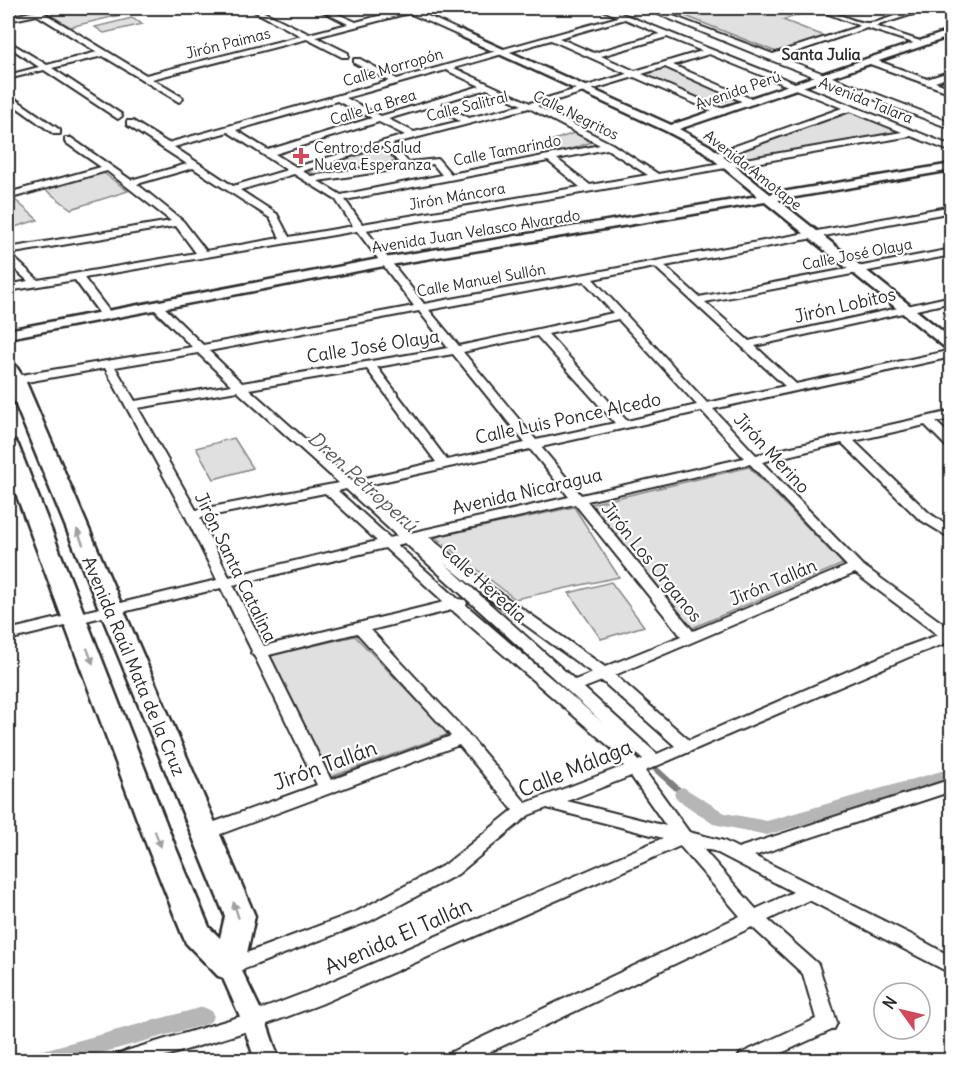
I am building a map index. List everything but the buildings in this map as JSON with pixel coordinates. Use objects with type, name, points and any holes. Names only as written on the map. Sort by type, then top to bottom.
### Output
[{"type":"main road","name":"Avenida Raúl Mata de la Cruz","points":[[11,374],[240,916],[229,967]]},
{"type":"main road","name":"Avenida Raúl Mata de la Cruz","points":[[10,459],[75,618],[160,846],[197,934],[229,967]]},
{"type":"street","points":[[8,19],[58,8]]},
{"type":"street","points":[[251,8],[345,55]]},
{"type":"street","points":[[319,8],[354,24]]},
{"type":"street","name":"Jirón Paimas","points":[[146,78],[406,9],[421,8]]},
{"type":"street","name":"Avenida Talara","points":[[603,8],[951,149]]},
{"type":"street","points":[[647,8],[951,126]]},
{"type":"street","points":[[816,8],[920,44]]},
{"type":"street","points":[[897,8],[910,12]]},
{"type":"street","points":[[746,65],[923,8]]},
{"type":"street","name":"Avenida Amotape","points":[[406,9],[670,129],[720,161],[951,346]]},
{"type":"street","points":[[37,12],[179,99]]},
{"type":"street","name":"Calle Morropón","points":[[168,146],[625,16]]},
{"type":"street","name":"Avenida Perú","points":[[670,129],[951,33]]},
{"type":"street","points":[[593,56],[668,34]]},
{"type":"street","points":[[552,38],[722,112]]},
{"type":"street","points":[[8,43],[118,116]]},
{"type":"street","name":"Calle Salitral","points":[[232,189],[414,135],[528,106],[710,51]]},
{"type":"street","points":[[8,77],[104,53]]},
{"type":"street","points":[[357,61],[398,82]]},
{"type":"street","points":[[870,61],[951,91]]},
{"type":"street","points":[[665,64],[751,102]]},
{"type":"street","name":"Calle Negritos","points":[[448,68],[609,146],[657,177]]},
{"type":"street","points":[[926,82],[951,73]]},
{"type":"street","name":"Calle La Brea","points":[[267,153],[487,86]]},
{"type":"street","points":[[8,97],[21,111],[57,132]]},
{"type":"street","points":[[338,98],[414,135]]},
{"type":"street","points":[[433,103],[469,122]]},
{"type":"street","points":[[720,161],[849,108]]},
{"type":"street","points":[[130,123],[274,216],[286,241]]},
{"type":"street","points":[[229,129],[339,198]]},
{"type":"street","name":"Jirón Máncora","points":[[8,288],[657,177],[720,161],[911,133]]},
{"type":"street","points":[[68,140],[130,183],[179,223],[204,256]]},
{"type":"street","points":[[386,143],[406,165]]},
{"type":"street","name":"Calle Tamarindo","points":[[339,198],[609,146]]},
{"type":"street","points":[[549,157],[589,189]]},
{"type":"street","points":[[310,179],[435,161],[449,177]]},
{"type":"street","points":[[130,183],[195,164]]},
{"type":"street","name":"Avenida Juan Velasco Alvarado","points":[[8,334],[384,262],[951,167]]},
{"type":"street","points":[[8,196],[108,168]]},
{"type":"street","name":"Jirón Los Órganos","points":[[339,198],[384,262],[691,638]]},
{"type":"street","name":"Calle Manuel Sullón","points":[[11,374],[108,364],[951,209]]},
{"type":"street","points":[[8,251],[179,223]]},
{"type":"street","name":"Calle José Olaya","points":[[698,300],[951,252]]},
{"type":"street","points":[[8,258],[36,283]]},
{"type":"street","points":[[657,264],[793,387]]},
{"type":"street","points":[[78,277],[107,316]]},
{"type":"street","name":"Jirón Merino","points":[[586,277],[753,460],[856,567],[951,635]]},
{"type":"street","name":"Jirón Lobitos","points":[[746,345],[951,299]]},
{"type":"street","name":"Calle Heredia","points":[[158,307],[239,386],[349,485],[413,537],[475,599],[655,761]]},
{"type":"street","name":"Calle José Olaya","points":[[132,405],[456,350],[619,315]]},
{"type":"street","points":[[540,332],[623,424]]},
{"type":"street","name":"Calle Luis Ponce Alcedo","points":[[192,515],[349,485],[951,353]]},
{"type":"street","name":"Jirón Santa Catalina","points":[[108,364],[192,515],[258,653],[327,788]]},
{"type":"street","points":[[370,364],[444,464]]},
{"type":"street","name":"Avenida Nicaragua","points":[[8,635],[388,542],[951,415]]},
{"type":"street","points":[[927,420],[951,445]]},
{"type":"street","points":[[845,439],[924,516],[951,535]]},
{"type":"street","points":[[328,489],[455,604],[617,744],[682,837],[743,908],[811,970],[827,1023],[747,1060]]},
{"type":"street","points":[[413,537],[604,674],[687,747]]},
{"type":"street","name":"Jirón Tallán","points":[[573,687],[856,567]]},
{"type":"street","points":[[258,653],[475,599]]},
{"type":"street","points":[[360,627],[462,738],[523,811]]},
{"type":"street","name":"Calle Málaga","points":[[229,967],[364,916],[452,869],[523,811],[655,761],[951,635]]},
{"type":"street","name":"Jirón Tallán","points":[[204,833],[462,738]]},
{"type":"street","points":[[737,855],[951,785]]},
{"type":"street","points":[[548,802],[718,846],[906,940],[951,966]]},
{"type":"street","name":"Avenida El Tallán","points":[[126,1060],[255,1021],[325,993],[682,837]]},
{"type":"street","points":[[454,1060],[809,892]]},
{"type":"street","name":"Avenida Raúl Mata de la Cruz","points":[[229,967],[255,1021],[267,1060]]},
{"type":"shaded area","points":[[69,8],[149,8],[70,27],[46,13]]},
{"type":"shaded area","points":[[665,8],[801,8],[811,11],[783,20],[827,37],[779,53]]},
{"type":"shaded area","points":[[132,18],[143,24],[104,33],[95,27]]},
{"type":"shaded area","points":[[666,68],[735,98],[715,104],[644,75]]},
{"type":"shaded area","points":[[850,110],[902,132],[740,161],[729,155]]},
{"type":"shaded area","points":[[577,132],[595,141],[562,152],[545,143]]},
{"type":"shaded area","points":[[382,147],[402,164],[318,177],[304,168]]},
{"type":"shaded area","points":[[101,171],[128,191],[71,209],[43,188]]},
{"type":"shaded area","points":[[14,199],[38,220],[8,229],[8,201]]},
{"type":"shaded area","points":[[234,438],[253,468],[214,479],[196,448]]},
{"type":"shaded area","points":[[749,467],[843,564],[692,628],[591,504]]},
{"type":"shaded area","points":[[574,507],[619,577],[515,599],[435,537]]},
{"type":"shaded area","points":[[611,582],[644,626],[601,639],[569,593]]},
{"type":"shaded area","points":[[355,636],[449,734],[331,777],[268,656]]},
{"type":"waterway","name":"Dren Petroperú","points":[[70,279],[74,279],[102,317]]},
{"type":"waterway","name":"Dren Petroperú","points":[[148,311],[153,310],[179,333]]},
{"type":"waterway","name":"Dren Petroperú","points":[[650,764],[683,794]]},
{"type":"waterway","points":[[683,794],[720,819],[767,828],[952,775]]},
{"type":"waterway","points":[[43,1060],[203,1016]]},
{"type":"place","name":"Centro de Salud Nueva Esperanza","points":[[301,156]]},
{"type":"district","name":"Santa Julia","points":[[821,54]]}]
